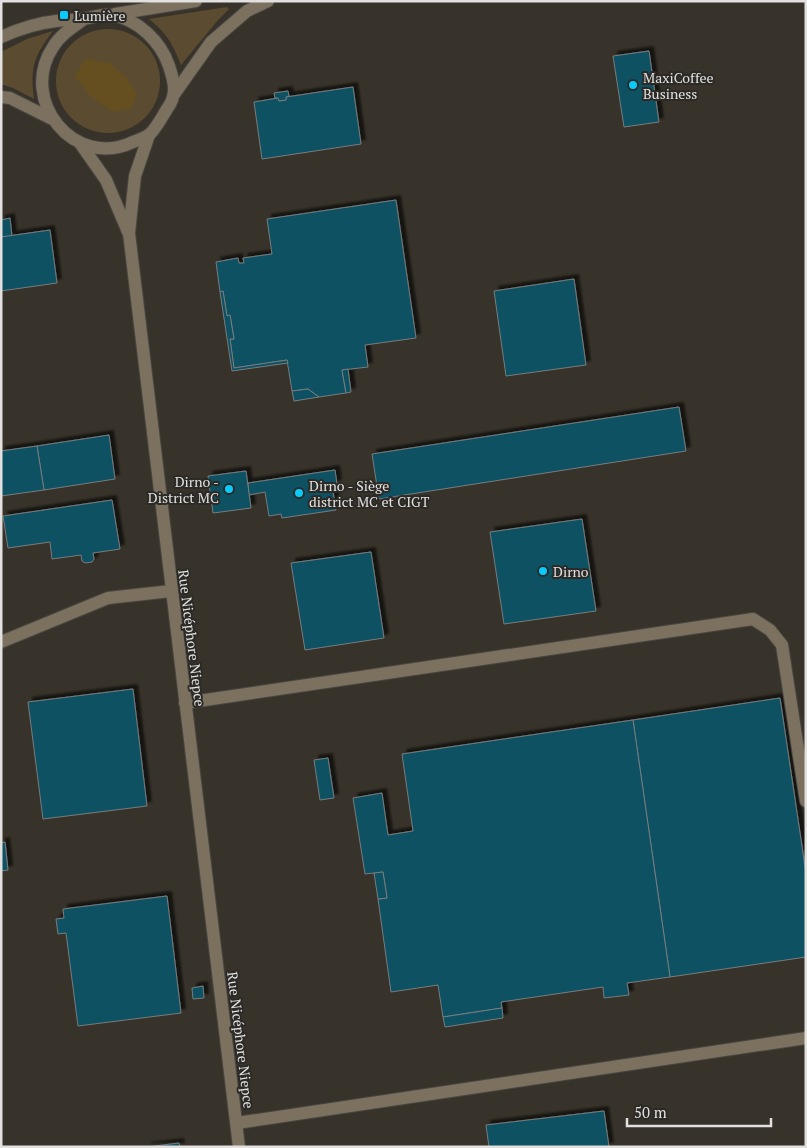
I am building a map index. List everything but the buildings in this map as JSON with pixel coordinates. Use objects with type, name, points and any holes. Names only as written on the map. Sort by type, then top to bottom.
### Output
[{"type":"street","points":[[1,37],[22,28],[54,21],[84,19],[196,1]]},
{"type":"street","points":[[84,19],[66,32],[53,46],[44,64],[41,83],[44,102],[52,119],[62,130],[90,146],[109,148],[127,145],[149,134],[171,105],[175,93],[211,42],[246,11],[268,1]]},
{"type":"street","points":[[111,14],[128,20],[142,28],[158,43],[168,63],[175,93]]},
{"type":"street","points":[[1,97],[10,98],[52,119]]},
{"type":"street","name":"Rue Nicéphore Niepce","points":[[149,134],[135,176],[129,233],[240,1147]]},
{"type":"street","points":[[80,142],[106,180],[129,233]]},
{"type":"street","points":[[1,642],[108,598],[171,591]]},
{"type":"street","points":[[185,703],[753,619],[770,630],[782,645],[806,801]]},
{"type":"street","points":[[236,1123],[806,1038]]},
{"type":"shaded area","points":[[1,1],[806,1],[806,1147],[1,1147]]},
{"type":"shaded area","points":[[227,7],[229,9],[181,65],[168,39],[149,19]]},
{"type":"shaded area","points":[[108,29],[128,33],[145,44],[156,61],[160,81],[156,101],[145,118],[128,129],[108,133],[88,129],[71,118],[60,101],[56,81],[60,61],[71,44],[88,33]]},
{"type":"shaded area","points":[[53,31],[41,48],[35,62],[33,70],[34,99],[1,84],[1,52],[27,39]]},
{"type":"shaded area","points":[[85,59],[110,63],[127,78],[137,94],[131,108],[113,112],[90,96],[75,76]]},
{"type":"place","name":"Lumière","points":[[64,15]]},
{"type":"place","name":"MaxiCoffee Business","points":[[633,85]]},
{"type":"place","name":"Dirno - District MC","points":[[229,489]]},
{"type":"place","name":"Dirno - Siège district MC et CIGT","points":[[299,493]]},
{"type":"place","name":"Dirno","points":[[543,571]]}]
